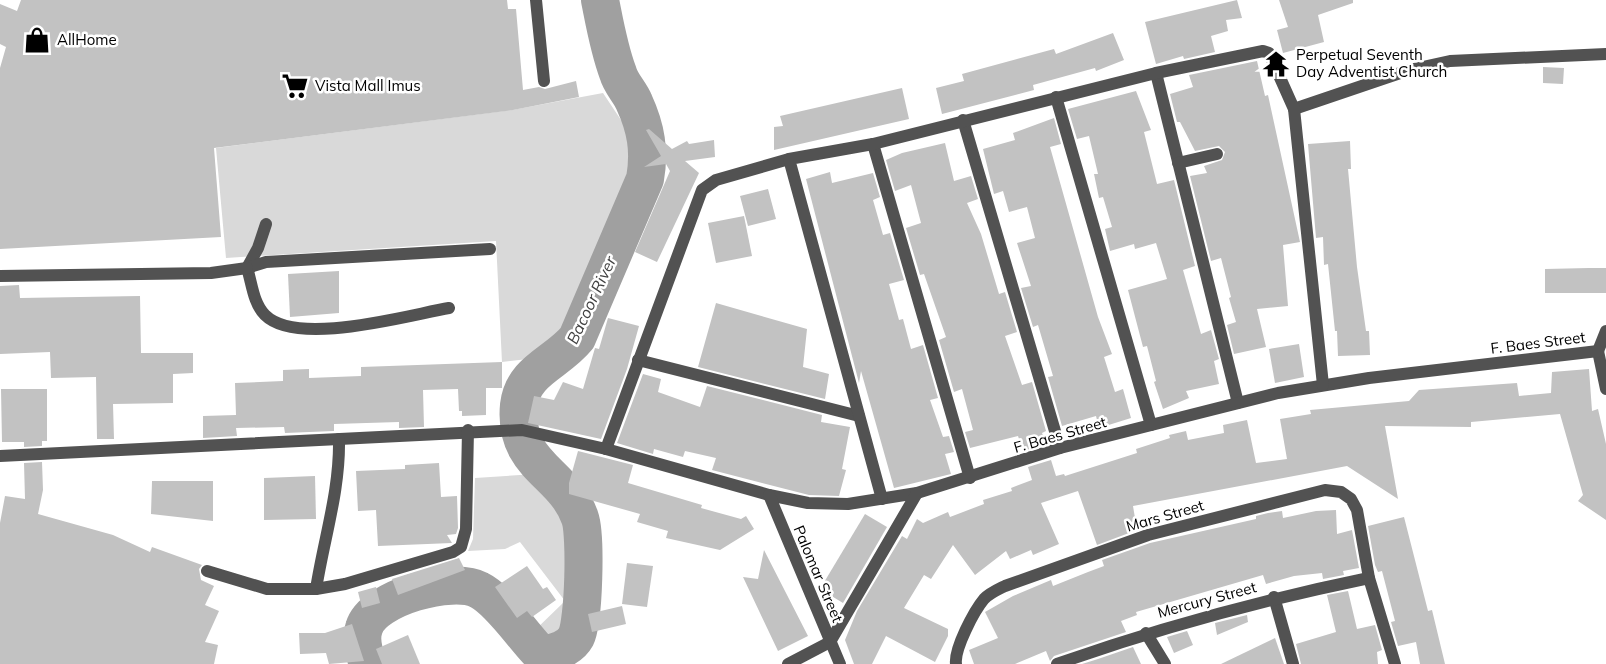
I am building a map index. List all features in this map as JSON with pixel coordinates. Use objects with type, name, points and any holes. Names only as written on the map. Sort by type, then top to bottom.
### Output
[{"type":"street","points":[[536,0],[544,81]]},
{"type":"street","points":[[606,449],[702,190],[716,180],[789,159],[873,144],[1156,73],[1263,51],[1272,58],[1294,109],[1323,385]]},
{"type":"street","points":[[1294,109],[1408,70],[1450,61],[1606,54]]},
{"type":"street","points":[[1156,73],[1238,403]]},
{"type":"street","points":[[1056,97],[1151,425]]},
{"type":"street","points":[[963,120],[1060,448]]},
{"type":"street","points":[[873,144],[970,478]]},
{"type":"street","points":[[1178,163],[1217,154]]},
{"type":"street","points":[[789,159],[882,499]]},
{"type":"street","points":[[266,224],[258,248],[247,268],[256,302],[265,315],[280,325],[301,329],[353,327],[449,308]]},
{"type":"street","points":[[0,276],[211,273],[247,268],[266,262],[490,249]]},
{"type":"street","points":[[1606,331],[1598,351],[1606,389]]},
{"type":"street","name":"F. Baes Street","points":[[0,456],[339,439],[468,430],[536,431],[769,495],[808,503],[848,504],[917,493],[1060,448],[1238,403],[1323,385],[1598,351]]},
{"type":"street","points":[[638,360],[859,416]]},
{"type":"street","points":[[207,571],[267,589],[316,589],[345,584],[443,556],[460,547],[466,529],[468,430]]},
{"type":"street","points":[[316,589],[323,541],[336,493],[339,439]]},
{"type":"street","name":"Mars Street","points":[[956,664],[957,649],[982,602],[998,590],[1148,535],[1325,490],[1341,492],[1351,499],[1357,510],[1369,578],[1395,664]]},
{"type":"street","points":[[788,664],[830,642],[917,493]]},
{"type":"street","name":"Palomar Street","points":[[769,495],[840,664]]},
{"type":"street","name":"Mercury Street","points":[[1057,664],[1146,633],[1274,597],[1369,578]]},
{"type":"street","points":[[1274,597],[1293,664]]},
{"type":"street","points":[[1146,633],[1165,664]]},
{"type":"shaded area","points":[[603,93],[639,147],[639,160],[562,340],[546,357],[502,362],[496,241],[226,258],[216,148],[512,110]]},
{"type":"shaded area","points":[[536,474],[566,504],[572,523],[571,622],[568,636],[549,647],[540,644],[531,634],[565,601],[520,542],[505,549],[468,551],[473,539],[475,478]]},
{"type":"building","name":"Vista Mall Imus","points":[[21,0],[507,0],[508,9],[516,9],[523,90],[539,87],[545,89],[576,81],[579,97],[513,110],[214,148],[221,237],[0,249],[0,68],[6,47],[0,44],[0,4],[17,11]]},
{"type":"building","points":[[1237,0],[1242,18],[1226,20],[1228,31],[1211,36],[1215,52],[1184,59],[1183,56],[1156,64],[1145,22]]},
{"type":"building","points":[[1279,0],[1353,0],[1353,3],[1318,15],[1324,42],[1283,53],[1277,30],[1288,27]]},
{"type":"building","points":[[1113,33],[1124,60],[1096,71],[1095,68],[1033,85],[1034,90],[942,114],[936,88],[964,81],[962,74],[1054,49],[1056,54]]},
{"type":"building","points":[[1257,61],[1265,96],[1268,95],[1300,242],[1283,245],[1288,306],[1257,309],[1266,347],[1234,354],[1227,325],[1236,322],[1229,298],[1231,297],[1221,258],[1211,261],[1190,176],[1207,173],[1204,166],[1222,160],[1225,152],[1219,146],[1195,151],[1180,122],[1177,122],[1170,94],[1193,87],[1189,75]]},
{"type":"building","points":[[1543,67],[1564,68],[1563,84],[1543,83]]},
{"type":"building","points":[[902,88],[909,119],[774,150],[774,127],[783,126],[780,116]]},
{"type":"building","points":[[1136,91],[1151,130],[1144,132],[1157,184],[1174,180],[1195,266],[1183,270],[1201,334],[1211,330],[1219,359],[1214,361],[1219,384],[1186,391],[1189,398],[1163,409],[1154,382],[1156,381],[1147,346],[1143,347],[1128,290],[1167,279],[1156,243],[1135,249],[1134,244],[1110,251],[1105,229],[1112,227],[1103,197],[1099,198],[1094,174],[1098,174],[1089,136],[1077,139],[1068,109]]},
{"type":"building","points":[[1054,118],[1061,144],[1050,147],[1098,317],[1112,354],[1104,357],[1115,392],[1123,389],[1131,418],[1099,428],[1096,416],[1062,426],[1048,377],[1053,376],[1038,325],[1033,327],[1021,288],[1031,286],[1017,243],[1035,238],[1027,207],[1009,212],[1003,191],[994,194],[983,149],[1015,140],[1013,133]]},
{"type":"building","points":[[649,129],[672,149],[687,141],[689,144],[714,140],[715,157],[685,161],[699,173],[657,262],[635,252],[670,171],[666,164],[644,167],[661,156],[646,130]]},
{"type":"building","points":[[1350,141],[1351,169],[1348,169],[1357,267],[1366,331],[1369,331],[1370,355],[1338,356],[1328,264],[1324,265],[1323,237],[1316,238],[1308,144]]},
{"type":"building","points":[[945,143],[954,181],[971,176],[978,199],[967,203],[981,234],[999,294],[1005,292],[1017,332],[1005,336],[1022,385],[1032,382],[1046,431],[1042,433],[1046,444],[1023,451],[1018,436],[970,448],[965,432],[973,430],[962,389],[954,392],[939,340],[946,337],[924,274],[920,275],[906,228],[921,223],[911,185],[895,191],[886,160],[902,153]]},
{"type":"building","points":[[830,172],[832,183],[873,173],[880,197],[873,200],[883,235],[890,233],[904,280],[889,284],[899,320],[903,319],[911,349],[923,345],[938,398],[930,400],[943,437],[949,436],[954,452],[945,454],[951,474],[894,488],[861,371],[859,383],[806,179]]},
{"type":"building","points":[[768,189],[776,219],[748,226],[740,196]]},
{"type":"building","points":[[744,216],[752,256],[716,263],[708,223]]},
{"type":"building","points":[[1606,268],[1606,293],[1545,293],[1545,269]]},
{"type":"building","points":[[339,271],[339,313],[290,317],[288,274]]},
{"type":"building","points":[[19,285],[20,298],[140,296],[141,353],[193,353],[193,373],[173,374],[173,403],[113,404],[114,439],[97,439],[96,377],[51,378],[50,352],[0,354],[0,286]]},
{"type":"building","points":[[716,303],[807,329],[803,367],[829,374],[825,399],[698,367]]},
{"type":"building","points":[[608,318],[639,326],[627,369],[601,439],[528,423],[534,396],[554,400],[563,382],[583,389],[595,348],[599,349]]},
{"type":"building","points":[[1299,344],[1304,377],[1275,383],[1269,349]]},
{"type":"building","points":[[502,362],[502,388],[486,388],[486,415],[462,416],[462,411],[459,411],[458,389],[423,390],[424,427],[399,428],[399,422],[334,424],[334,431],[285,433],[284,427],[236,428],[237,436],[203,438],[203,416],[236,415],[235,383],[283,381],[283,370],[309,369],[309,378],[361,376],[361,367]]},
{"type":"building","points":[[1589,369],[1592,411],[1598,409],[1606,444],[1606,520],[1578,501],[1583,495],[1560,414],[1471,422],[1471,427],[1385,426],[1398,499],[1347,466],[1133,506],[1137,530],[1097,545],[1078,491],[1041,503],[1059,544],[1033,555],[1031,550],[1010,559],[1006,551],[975,575],[953,545],[931,579],[924,575],[904,608],[948,629],[948,636],[935,662],[886,636],[872,664],[854,664],[845,640],[857,611],[902,536],[907,539],[917,519],[923,523],[948,512],[950,517],[984,504],[983,500],[1012,491],[1011,488],[1032,480],[1028,467],[1051,460],[1056,476],[1064,474],[1065,476],[1137,453],[1136,449],[1170,438],[1169,435],[1186,431],[1188,440],[1224,433],[1223,425],[1247,420],[1256,463],[1287,459],[1280,419],[1311,414],[1310,410],[1409,401],[1419,390],[1517,383],[1519,396],[1551,393],[1552,372]]},
{"type":"building","points":[[643,374],[661,379],[658,392],[700,407],[707,386],[822,415],[821,422],[850,427],[842,469],[846,470],[839,496],[809,495],[712,470],[716,458],[685,451],[683,457],[654,449],[653,454],[617,443]]},
{"type":"building","points":[[1,389],[47,389],[47,441],[42,441],[42,446],[24,447],[24,442],[2,442]]},
{"type":"building","points":[[578,451],[633,465],[628,483],[702,505],[701,508],[741,519],[746,516],[754,529],[720,550],[666,538],[668,531],[637,522],[640,514],[569,494],[569,483]]},
{"type":"building","points":[[42,462],[43,490],[38,514],[113,535],[150,552],[152,547],[202,565],[199,569],[201,580],[214,586],[205,605],[219,611],[205,642],[218,645],[214,664],[0,664],[0,523],[5,496],[25,499],[24,463]]},
{"type":"building","points":[[439,463],[441,497],[457,496],[458,528],[456,534],[447,535],[452,543],[378,546],[376,510],[358,511],[356,471],[405,469],[405,465]]},
{"type":"building","points":[[315,476],[316,519],[264,520],[264,478]]},
{"type":"building","points":[[152,481],[213,481],[213,521],[151,514]]},
{"type":"building","points":[[1336,510],[1337,534],[1352,530],[1359,568],[1343,571],[1344,575],[1323,579],[1322,573],[1294,576],[1266,584],[1263,575],[1136,612],[1137,615],[1121,621],[1126,632],[1054,656],[1050,661],[1046,651],[1015,664],[974,664],[969,650],[998,638],[985,612],[1013,596],[1051,580],[1053,586],[1104,566],[1102,560],[1150,543],[1256,519],[1256,516],[1268,513],[1282,511],[1283,518],[1316,511]]},
{"type":"building","points":[[865,514],[887,527],[843,603],[820,589]]},
{"type":"building","points":[[1404,517],[1428,611],[1432,610],[1445,664],[1420,664],[1416,642],[1398,646],[1391,622],[1395,621],[1382,571],[1378,572],[1375,565],[1368,526]]},
{"type":"building","points":[[764,550],[808,636],[778,651],[743,577],[758,579]]},
{"type":"building","points":[[459,558],[465,570],[398,595],[392,579]]},
{"type":"building","points":[[627,563],[653,566],[647,607],[622,604]]},
{"type":"building","points":[[527,566],[543,589],[547,587],[556,600],[532,617],[527,611],[517,618],[495,587]]},
{"type":"building","points":[[376,587],[380,603],[362,608],[358,592]]},
{"type":"building","points":[[1348,591],[1357,629],[1375,625],[1382,650],[1377,652],[1378,664],[1301,664],[1296,644],[1336,632],[1327,595]]},
{"type":"building","points":[[622,606],[626,624],[592,632],[588,614]]},
{"type":"building","points":[[1247,615],[1248,622],[1217,635],[1215,623]]},
{"type":"building","points":[[352,624],[364,661],[329,664],[326,653],[300,654],[299,633],[325,633]]},
{"type":"building","points":[[1187,631],[1193,645],[1174,653],[1167,637]]},
{"type":"building","points":[[408,635],[420,664],[382,664],[376,649]]},
{"type":"building","points":[[1275,638],[1284,664],[1221,664]]},
{"type":"building","points":[[1133,647],[1141,664],[1082,664],[1098,659]]},
{"type":"waterway","name":"Bacoor River","points":[[368,664],[362,637],[370,617],[397,599],[434,588],[467,586],[479,590],[502,609],[537,650],[545,654],[563,649],[576,637],[581,614],[583,578],[580,518],[573,502],[563,489],[531,456],[519,426],[519,405],[527,383],[577,338],[645,179],[647,149],[644,130],[634,102],[621,81],[615,64],[600,0]]},
{"type":"place","name":"AllHome","points":[[37,40]]},
{"type":"place","name":"Perpetual Seventh Day Adventist Church","points":[[1276,64]]},
{"type":"place","name":"Vista Mall Imus","points":[[295,86]]}]
